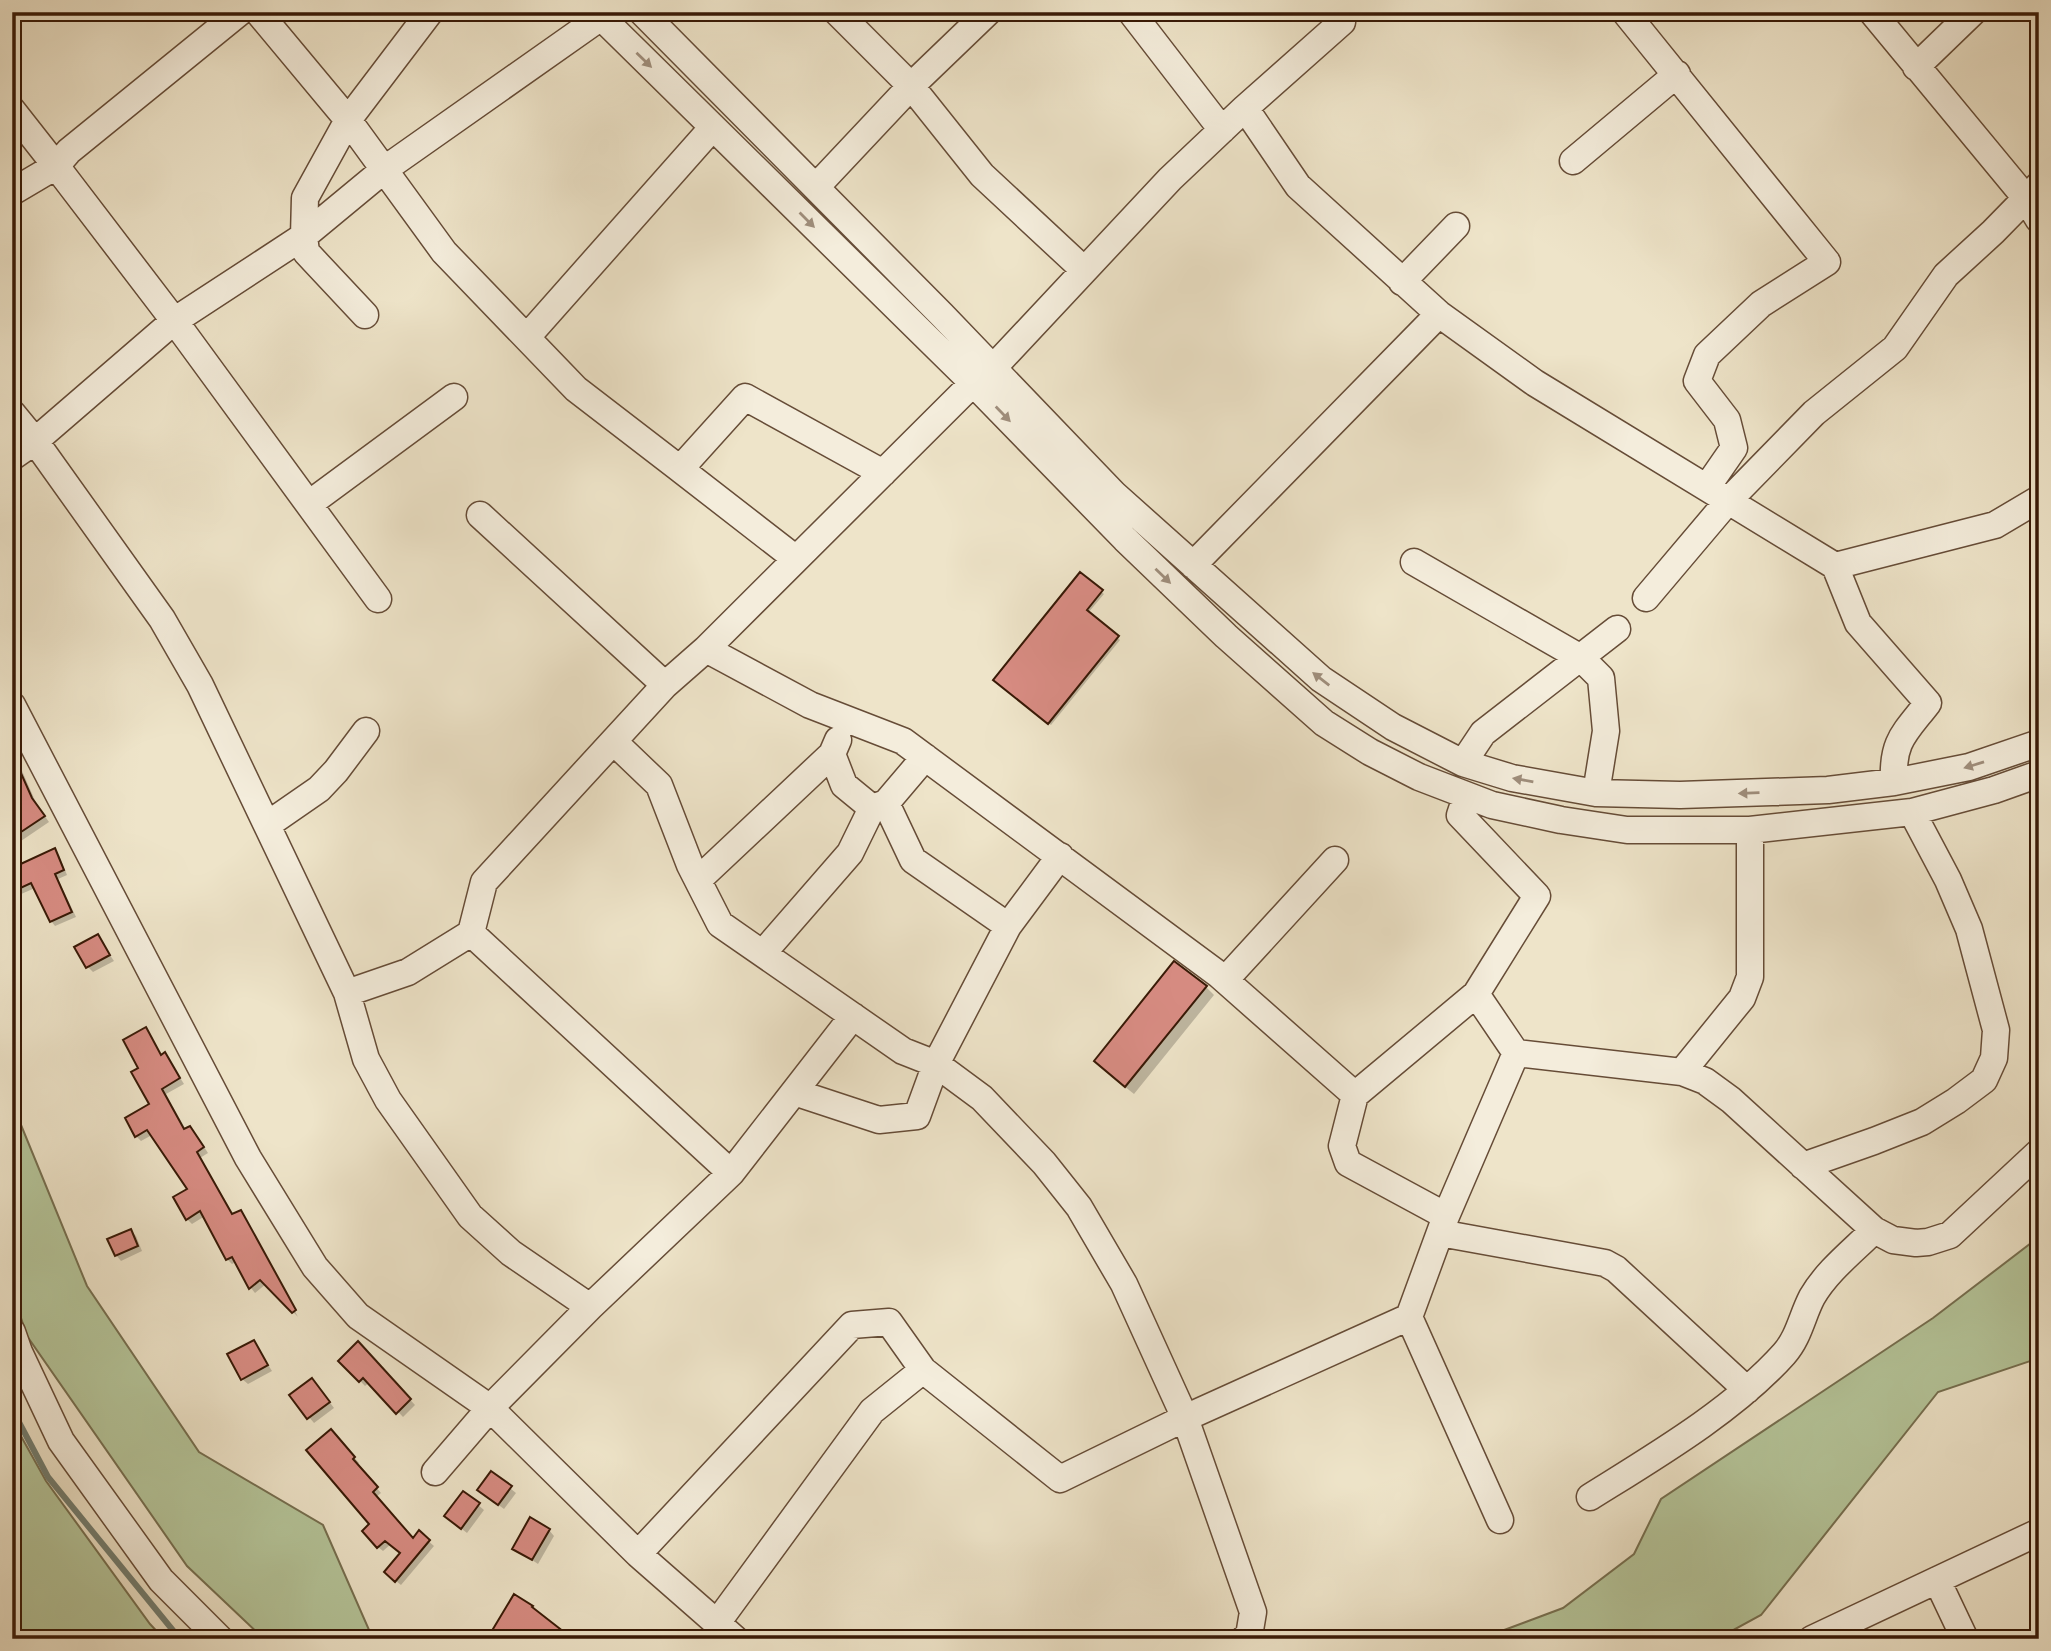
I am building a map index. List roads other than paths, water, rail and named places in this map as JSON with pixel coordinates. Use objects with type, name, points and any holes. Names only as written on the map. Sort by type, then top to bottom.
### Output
[{"type":"street","points":[[12,192],[56,166],[69,151],[240,12]]},
{"type":"street","points":[[258,12],[348,120],[444,252],[576,389],[796,559]]},
{"type":"street","points":[[365,315],[306,252],[305,198],[348,120],[430,12]]},
{"type":"street","points":[[642,12],[816,187],[1125,539],[1226,636],[1324,723],[1370,752],[1419,777],[1492,805],[1627,830],[1750,830],[1912,813],[2039,774]]},
{"type":"street","points":[[837,12],[911,86],[982,176],[1084,270]]},
{"type":"street","points":[[816,187],[911,86],[988,12]]},
{"type":"street","points":[[1131,12],[1222,130]]},
{"type":"street","points":[[347,993],[408,972],[471,933],[484,882],[665,685],[706,649],[983,376],[1170,179],[1342,22],[1334,12]]},
{"type":"street","points":[[1625,12],[1828,262],[1761,304],[1707,355],[1697,381],[1727,420],[1734,448],[1717,494],[1646,598]]},
{"type":"street","points":[[1872,12],[1916,67],[2032,191],[2039,220]]},
{"type":"street","points":[[1916,67],[1973,12]]},
{"type":"street","points":[[12,457],[35,441],[174,321],[304,236],[385,169],[601,14],[713,127],[983,376],[1321,679],[1392,727],[1463,763],[1512,778],[1596,793],[1746,793],[1828,790],[1894,782],[1969,767],[2039,743]]},
{"type":"street","points":[[1573,161],[1677,74]]},
{"type":"street","points":[[1245,108],[1298,186],[1438,314],[1535,383],[1835,566],[1858,623],[1928,703],[1898,741],[1894,755],[1894,782]]},
{"type":"street","points":[[12,110],[174,321],[378,599]]},
{"type":"street","points":[[527,337],[713,127]]},
{"type":"street","points":[[1717,494],[1895,348],[1946,275],[2032,191]]},
{"type":"street","points":[[1402,282],[1456,226]]},
{"type":"street","points":[[1193,565],[1438,314]]},
{"type":"street","points":[[309,504],[454,397]]},
{"type":"street","points":[[680,469],[746,397],[883,473]]},
{"type":"street","points":[[12,413],[35,441],[162,619],[200,685],[347,993],[358,1038],[375,1079],[458,1200],[491,1237],[590,1307]]},
{"type":"street","points":[[1835,566],[1995,524],[2039,499]]},
{"type":"street","points":[[480,515],[665,685]]},
{"type":"street","points":[[1414,562],[1581,658],[1601,678],[1606,731],[1596,793]]},
{"type":"street","points":[[1463,763],[1483,733],[1617,629]]},
{"type":"street","points":[[706,649],[810,705],[903,741],[1225,980],[1354,1095]]},
{"type":"street","points":[[12,705],[248,1158],[315,1267],[358,1316],[490,1408],[638,1554],[726,1631],[872,1411],[923,1370]]},
{"type":"street","points":[[698,880],[832,754],[848,720]]},
{"type":"street","points":[[267,825],[319,789],[366,730]]},
{"type":"street","points":[[614,742],[659,785],[698,880],[720,924],[903,1051],[936,1064],[982,1098],[1044,1163],[1079,1206],[1124,1284],[1185,1418],[1253,1612],[1249,1636],[1244,1639]]},
{"type":"street","points":[[832,754],[844,785],[879,806],[913,860],[1008,926]]},
{"type":"street","points":[[762,953],[850,853],[879,806],[925,757]]},
{"type":"street","points":[[1466,797],[1460,815],[1537,896],[1476,993],[1354,1095],[1342,1146],[1348,1163],[1443,1225],[1605,1264],[1616,1269],[1747,1390]]},
{"type":"street","points":[[1803,1166],[1922,1122],[1984,1080],[1994,1058],[1996,1030],[1969,929],[1948,880],[1912,813]]},
{"type":"street","points":[[1682,1072],[1742,998],[1750,977],[1750,830]]},
{"type":"street","points":[[794,1092],[879,1120],[917,1116],[936,1064],[1008,926],[1060,856]]},
{"type":"street","points":[[1225,980],[1335,860]]},
{"type":"street","points":[[471,933],[731,1173]]},
{"type":"street","points":[[1476,993],[1516,1053],[1682,1072],[1705,1081],[1874,1230],[1883,1236],[1904,1242],[1928,1242],[1950,1235],[2039,1152]]},
{"type":"street","points":[[435,1472],[490,1408],[590,1307],[731,1173],[853,1016]]},
{"type":"street","points":[[1500,1520],[1409,1318],[1443,1225],[1516,1053]]},
{"type":"street","points":[[1590,1496],[1664,1451],[1747,1390],[1785,1353],[1797,1334],[1812,1298],[1826,1277],[1874,1230]]},
{"type":"street","points":[[638,1554],[852,1325],[889,1322],[923,1370],[1060,1479],[1185,1418],[1409,1318]]},
{"type":"street","points":[[12,1332],[61,1441],[161,1580],[220,1639]]},
{"type":"street","points":[[1812,1639],[2039,1532]]},
{"type":"street","points":[[1937,1580],[1965,1639]]},
{"type":"waterway","points":[[12,1409],[48,1477],[180,1639]]}]
